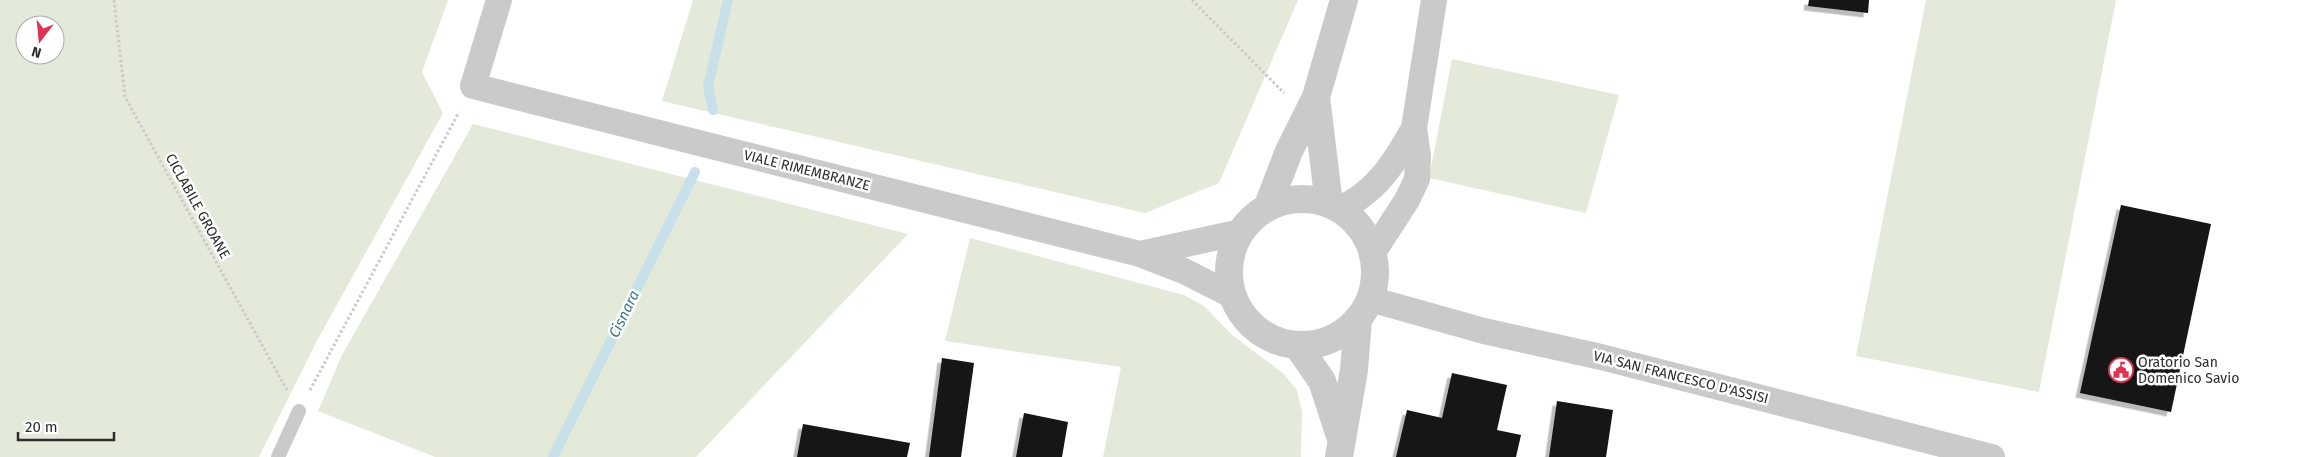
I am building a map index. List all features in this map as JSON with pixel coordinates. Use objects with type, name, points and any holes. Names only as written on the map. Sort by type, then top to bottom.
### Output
[{"type":"street","points":[[473,86],[499,0]]},
{"type":"street","points":[[1267,208],[1289,151],[1316,97],[1344,0]]},
{"type":"street","points":[[1372,254],[1407,200],[1417,179],[1418,156],[1414,128],[1434,0]]},
{"type":"street","name":"VIALE RIMEMBRANZE","points":[[473,86],[1140,254],[1184,271],[1232,296]]},
{"type":"street","points":[[1316,97],[1334,207],[1360,228],[1368,240],[1375,277],[1364,309],[1340,449]]},
{"type":"street","points":[[1364,309],[1341,334],[1320,343],[1297,345],[1270,338],[1257,330],[1242,315],[1232,296],[1228,274],[1231,252],[1241,232],[1252,218],[1267,208],[1298,199],[1334,207],[1353,203],[1387,173],[1414,128]]},
{"type":"street","name":"VIALE RIMEMBRANZE","points":[[1140,254],[1241,232]]},
{"type":"street","name":"VIA SAN FRANCESCO D'ASSISI","points":[[1364,309],[1484,331],[1601,357],[1992,457]]},
{"type":"street","points":[[1297,345],[1322,381],[1340,449]]},
{"type":"lane","points":[[278,457],[299,411]]},
{"type":"path","name":"CICLABILE GROANE","points":[[114,0],[125,97],[299,411]]},
{"type":"path","points":[[1192,0],[1288,98]]},
{"type":"path","points":[[299,411],[473,86]]},
{"type":"green space","points":[[0,0],[448,0],[422,72],[443,113],[318,339],[259,457],[0,457]]},
{"type":"green space","points":[[693,0],[1298,0],[1219,183],[1145,213],[662,101]]},
{"type":"green space","points":[[1926,0],[2116,0],[2039,392],[1856,356]]},
{"type":"green space","points":[[1452,59],[1619,95],[1586,213],[1429,178]]},
{"type":"green space","points":[[473,124],[908,234],[696,457],[435,457],[318,411],[342,355]]},
{"type":"green space","points":[[970,238],[1184,295],[1204,306],[1232,335],[1283,373],[1297,390],[1302,412],[1301,457],[1103,457],[1121,367],[945,341]]},
{"type":"building","points":[[1809,0],[1869,0],[1868,13],[1808,6]]},
{"type":"building","points":[[2121,205],[2211,224],[2171,412],[2080,393]]},
{"type":"building","points":[[942,358],[974,363],[961,457],[929,457]]},
{"type":"building","points":[[1452,373],[1507,385],[1497,430],[1521,435],[1516,457],[1396,457],[1407,410],[1442,418]]},
{"type":"building","points":[[1557,401],[1613,410],[1606,457],[1549,457]]},
{"type":"building","points":[[1024,413],[1068,422],[1062,457],[1016,457]]},
{"type":"building","points":[[803,424],[910,443],[907,457],[797,457]]},
{"type":"waterway","name":"Cisnara","points":[[713,110],[708,86],[728,0]]},
{"type":"waterway","name":"Cisnara","points":[[553,457],[695,172]]},
{"type":"place","name":"Oratorio San Domenico Savio","points":[[2121,370]]}]
